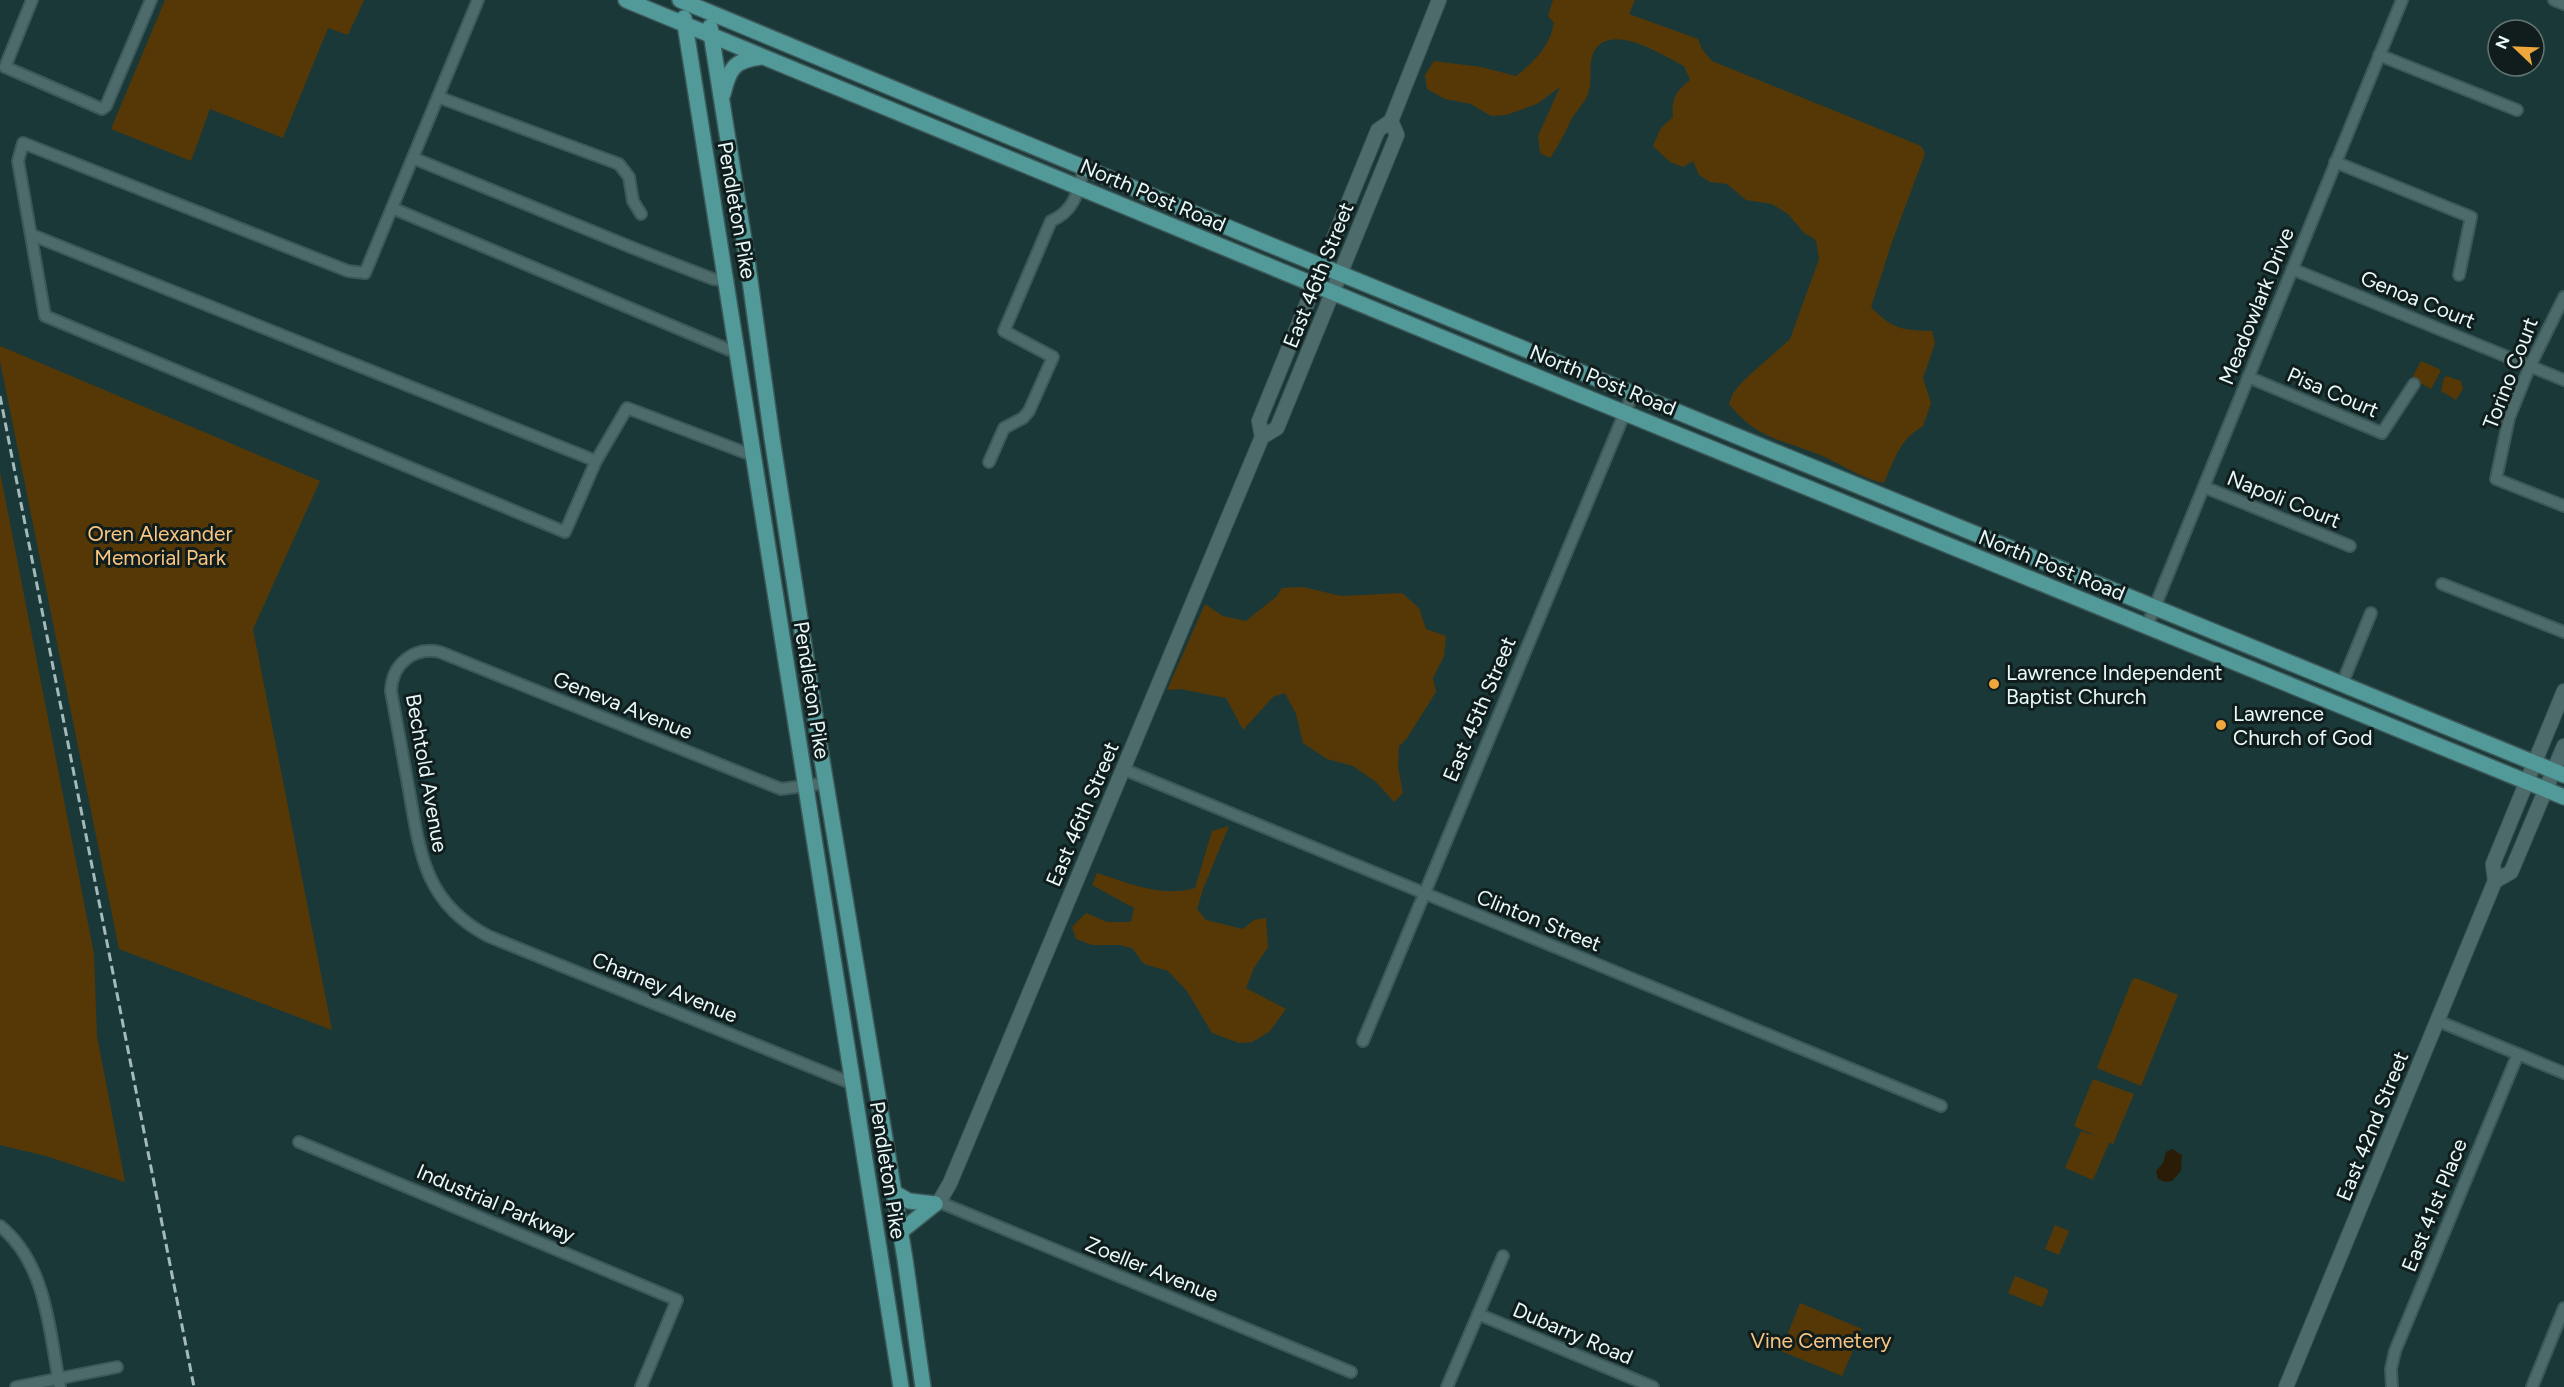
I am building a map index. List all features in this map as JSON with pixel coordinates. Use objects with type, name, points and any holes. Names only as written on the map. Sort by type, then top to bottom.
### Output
[{"type":"main road","name":"North Post Road","points":[[626,0],[1333,293],[2564,797]]},
{"type":"main road","name":"North Post Road","points":[[681,0],[707,6],[1084,168],[1322,267],[2559,773]]},
{"type":"main road","name":"Pendleton Pike","points":[[681,0],[728,281],[805,787],[901,1387]]},
{"type":"main road","name":"Pendleton Pike","points":[[707,6],[826,783],[900,1232],[923,1387]]},
{"type":"main road","points":[[721,100],[726,83],[736,65],[744,59],[762,56]]},
{"type":"main road","points":[[893,1192],[909,1201],[938,1203]]},
{"type":"main road","points":[[900,1232],[938,1203]]},
{"type":"street","points":[[32,0],[5,68],[102,109],[106,106],[151,0]]},
{"type":"street","points":[[478,0],[365,273],[348,271],[23,143],[18,161],[45,316],[565,532],[596,461],[627,408],[754,456]]},
{"type":"street","name":"East 46th Street","points":[[938,1203],[950,1183],[1002,1061],[1262,437],[1259,421],[1377,130],[1391,121],[1439,0]]},
{"type":"street","name":"Meadowlark Drive","points":[[2147,626],[2402,0]]},
{"type":"street","points":[[2554,0],[2564,4]]},
{"type":"street","points":[[2379,55],[2517,110]]},
{"type":"street","points":[[438,97],[619,164],[630,177],[633,201],[641,213]]},
{"type":"street","name":"East 46th Street","points":[[1262,437],[1277,428],[1341,274],[1396,135],[1391,121]]},
{"type":"street","points":[[413,158],[633,248],[713,279],[728,281]]},
{"type":"street","points":[[2335,162],[2471,217],[2459,275]]},
{"type":"street","points":[[989,462],[1004,428],[1023,418],[1029,411],[1053,357],[1004,332],[1051,221],[1064,216],[1071,207],[1084,168]]},
{"type":"street","points":[[392,208],[739,354]]},
{"type":"street","points":[[32,235],[596,461]]},
{"type":"street","name":"Genoa Court","points":[[2292,269],[2564,380]]},
{"type":"street","name":"Torino Court","points":[[2564,297],[2553,315],[2508,418],[2496,479],[2564,506]]},
{"type":"street","name":"Pisa Court","points":[[2248,377],[2382,433],[2414,384]]},
{"type":"street","name":"East 45th Street","points":[[1363,1041],[1633,393]]},
{"type":"street","name":"Napoli Court","points":[[2204,487],[2350,546]]},
{"type":"street","points":[[2442,584],[2564,632]]},
{"type":"street","points":[[2342,684],[2371,613]]},
{"type":"street","name":"Geneva Avenue","points":[[407,658],[429,650],[444,653],[781,789],[826,783]]},
{"type":"street","name":"Bechtold Avenue","points":[[407,658],[394,675],[392,691],[418,847],[426,872],[436,890],[465,922]]},
{"type":"street","name":"East 42nd Street","points":[[2286,1387],[2495,880],[2493,864],[2564,691]]},
{"type":"street","name":"East 42nd Street","points":[[2495,880],[2511,872],[2546,790],[2559,773],[2564,747]]},
{"type":"street","name":"Clinton Street","points":[[1123,769],[1941,1106]]},
{"type":"street","name":"Charney Avenue","points":[[465,922],[488,936],[853,1084]]},
{"type":"street","points":[[2438,1021],[2564,1073]]},
{"type":"street","name":"East 41st Place","points":[[2392,1387],[2391,1373],[2395,1351],[2518,1054]]},
{"type":"street","name":"Industrial Parkway","points":[[299,1142],[677,1300],[641,1387]]},
{"type":"street","name":"Zoeller Avenue","points":[[938,1203],[1351,1372]]},
{"type":"street","points":[[0,1226],[23,1250],[37,1275],[59,1383]]},
{"type":"street","points":[[1447,1387],[1503,1256]]},
{"type":"street","points":[[2532,1387],[2564,1308]]},
{"type":"street","name":"Dubarry Road","points":[[1478,1314],[1653,1387]]},
{"type":"street","points":[[16,1387],[59,1383],[117,1367]]},
{"type":"green space","points":[[165,0],[364,0],[348,35],[328,28],[283,138],[210,109],[191,161],[111,129]]},
{"type":"green space","points":[[1553,0],[1635,0],[1629,14],[1698,39],[1702,49],[1712,61],[1921,146],[1925,154],[1892,242],[1871,307],[1898,327],[1932,331],[1935,343],[1923,378],[1931,403],[1923,426],[1908,437],[1903,444],[1884,483],[1862,476],[1829,459],[1763,433],[1740,416],[1729,404],[1733,393],[1743,381],[1790,339],[1819,259],[1816,240],[1804,233],[1788,214],[1772,204],[1746,200],[1727,184],[1710,182],[1699,175],[1693,161],[1683,167],[1670,162],[1653,146],[1661,128],[1673,117],[1676,96],[1690,80],[1684,66],[1637,43],[1611,40],[1601,44],[1593,53],[1588,94],[1550,158],[1540,153],[1538,136],[1560,87],[1537,104],[1506,115],[1491,116],[1471,104],[1445,99],[1427,89],[1425,75],[1434,61],[1481,67],[1516,76],[1535,59],[1549,39],[1554,23],[1548,16]]},
{"type":"green space","name":"Oren Alexander Memorial Park","points":[[0,346],[320,481],[253,629],[332,1030],[119,949],[0,361]]},
{"type":"green space","points":[[2421,361],[2441,370],[2431,389],[2412,378]]},
{"type":"green space","points":[[2447,376],[2461,381],[2463,389],[2456,400],[2441,391],[2444,378]]},
{"type":"green space","points":[[0,472],[94,954],[97,1036],[125,1182],[46,1156],[0,1145]]},
{"type":"green space","points":[[1303,587],[1341,596],[1402,593],[1419,608],[1426,629],[1446,636],[1444,656],[1433,678],[1436,692],[1407,738],[1399,746],[1398,768],[1403,793],[1394,802],[1376,782],[1353,766],[1327,759],[1303,743],[1296,714],[1285,693],[1273,697],[1243,730],[1226,698],[1180,689],[1167,690],[1205,604],[1223,616],[1246,621],[1277,596],[1282,588]]},
{"type":"green space","points":[[1229,826],[1197,909],[1206,920],[1243,929],[1254,920],[1266,918],[1268,947],[1254,968],[1246,988],[1286,1009],[1269,1032],[1252,1042],[1239,1043],[1212,1033],[1187,991],[1168,971],[1144,964],[1132,948],[1120,945],[1092,945],[1076,939],[1072,927],[1086,913],[1107,922],[1131,922],[1134,908],[1092,885],[1097,873],[1157,890],[1182,891],[1195,888],[1212,831]]},
{"type":"green space","points":[[2136,978],[2178,995],[2141,1086],[2097,1068],[2132,980]]},
{"type":"green space","points":[[2093,1079],[2134,1094],[2113,1144],[2109,1143],[2093,1180],[2065,1168],[2081,1131],[2098,1137],[2074,1126]]},
{"type":"green space","points":[[2055,1225],[2069,1231],[2059,1255],[2045,1249]]},
{"type":"green space","points":[[2015,1276],[2049,1290],[2042,1307],[2008,1293]]},
{"type":"green space","name":"Vine Cemetery","points":[[1800,1303],[1862,1329],[1842,1376],[1781,1351]]},
{"type":"shaded area","points":[[2172,1149],[2182,1155],[2181,1171],[2172,1181],[2165,1182],[2158,1179],[2156,1171],[2163,1163],[2166,1152]]},
{"type":"railway","points":[[0,396],[194,1387]]},
{"type":"place","name":"Lawrence Independent Baptist Church","points":[[1994,684]]},
{"type":"place","name":"Lawrence Church of God","points":[[2221,725]]}]
